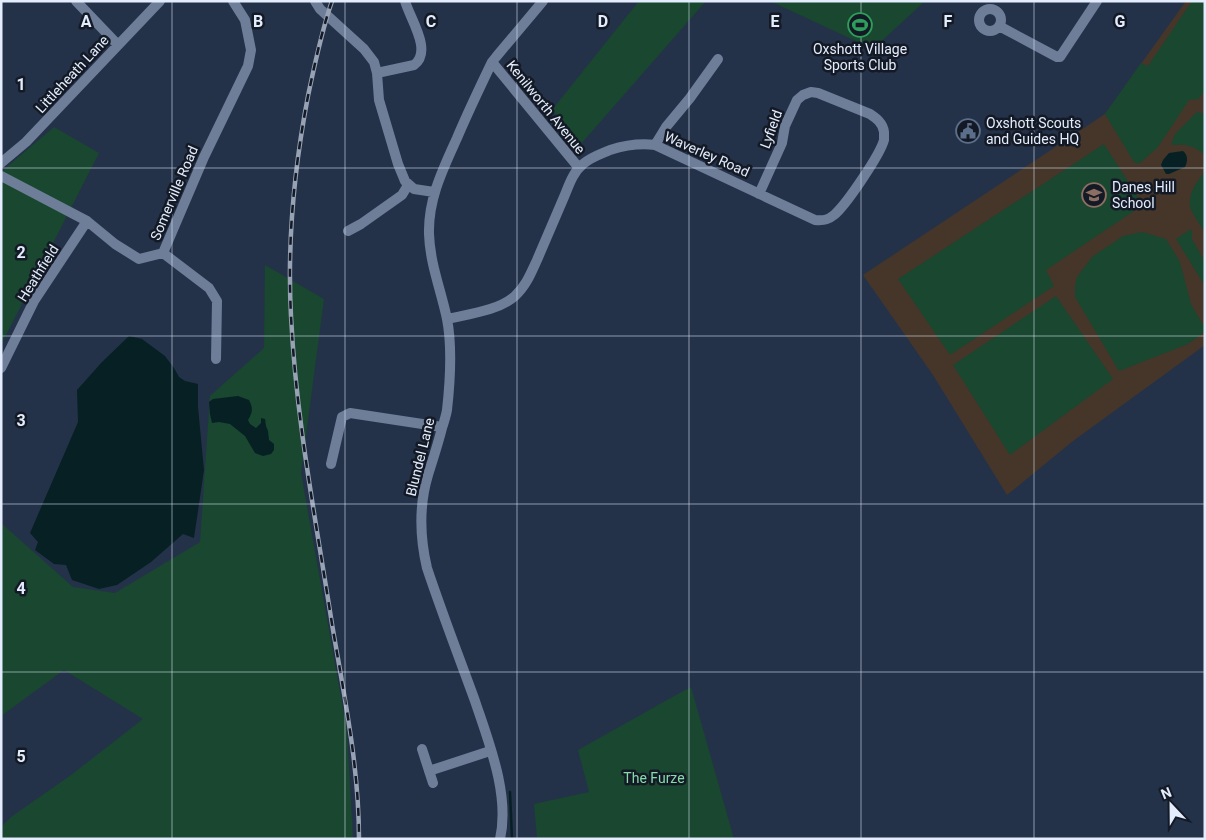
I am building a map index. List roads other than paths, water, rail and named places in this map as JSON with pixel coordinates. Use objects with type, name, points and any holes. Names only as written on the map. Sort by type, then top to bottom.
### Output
[{"type":"street","points":[[76,1],[118,45]]},
{"type":"street","name":"Littleheath Lane","points":[[1,163],[26,142],[160,1]]},
{"type":"street","name":"Somerville Road","points":[[1,176],[87,220],[116,244],[139,259],[163,253],[204,157],[248,66],[251,50],[245,20],[233,1]]},
{"type":"street","points":[[315,1],[320,9],[369,54],[374,62],[384,121],[405,181],[414,189],[434,192]]},
{"type":"street","points":[[377,73],[414,66],[418,62],[421,43],[405,1]]},
{"type":"street","name":"Blundel Lane","points":[[500,839],[502,803],[497,775],[466,676],[423,553],[423,495],[446,411],[449,380],[449,332],[430,252],[429,220],[434,192],[439,178],[494,59],[543,1]]},
{"type":"street","points":[[999,26],[1057,58],[1060,57],[1097,1]]},
{"type":"street","name":"Kenilworth Avenue","points":[[494,59],[579,168]]},
{"type":"street","points":[[655,145],[666,127],[718,59]]},
{"type":"street","name":"Lyfield","points":[[760,194],[782,143],[785,126],[797,100],[804,95],[811,92],[818,93],[870,114],[877,119]]},
{"type":"street","name":"Waverley Road","points":[[447,320],[493,308],[504,304],[515,296],[525,284],[573,177],[582,164],[593,157],[619,147],[634,144],[655,145],[815,220],[823,221],[833,216],[876,157],[884,140],[883,127],[877,119]]},
{"type":"street","points":[[348,232],[402,195],[408,185]]},
{"type":"street","name":"Heathfield","points":[[1,368],[34,301],[87,220]]},
{"type":"street","points":[[163,253],[208,288],[217,301],[216,359]]},
{"type":"street","points":[[331,464],[342,416],[350,413],[442,427]]},
{"type":"street","points":[[422,749],[433,783]]},
{"type":"street","points":[[429,771],[490,751]]},
{"type":"waterway","points":[[510,792],[512,839]]},
{"type":"railway","points":[[332,1],[308,96],[295,178],[290,288],[297,394],[313,509],[354,758],[359,839]]},
{"type":"place","name":"Oxshott Village Sports Club","points":[[860,25]]},
{"type":"place","name":"Oxshott Scouts and Guides HQ","points":[[968,131]]},
{"type":"place","name":"Danes Hill School","points":[[1094,195]]},
{"type":"park label","name":"The Furze","points":[[654,778]]}]
